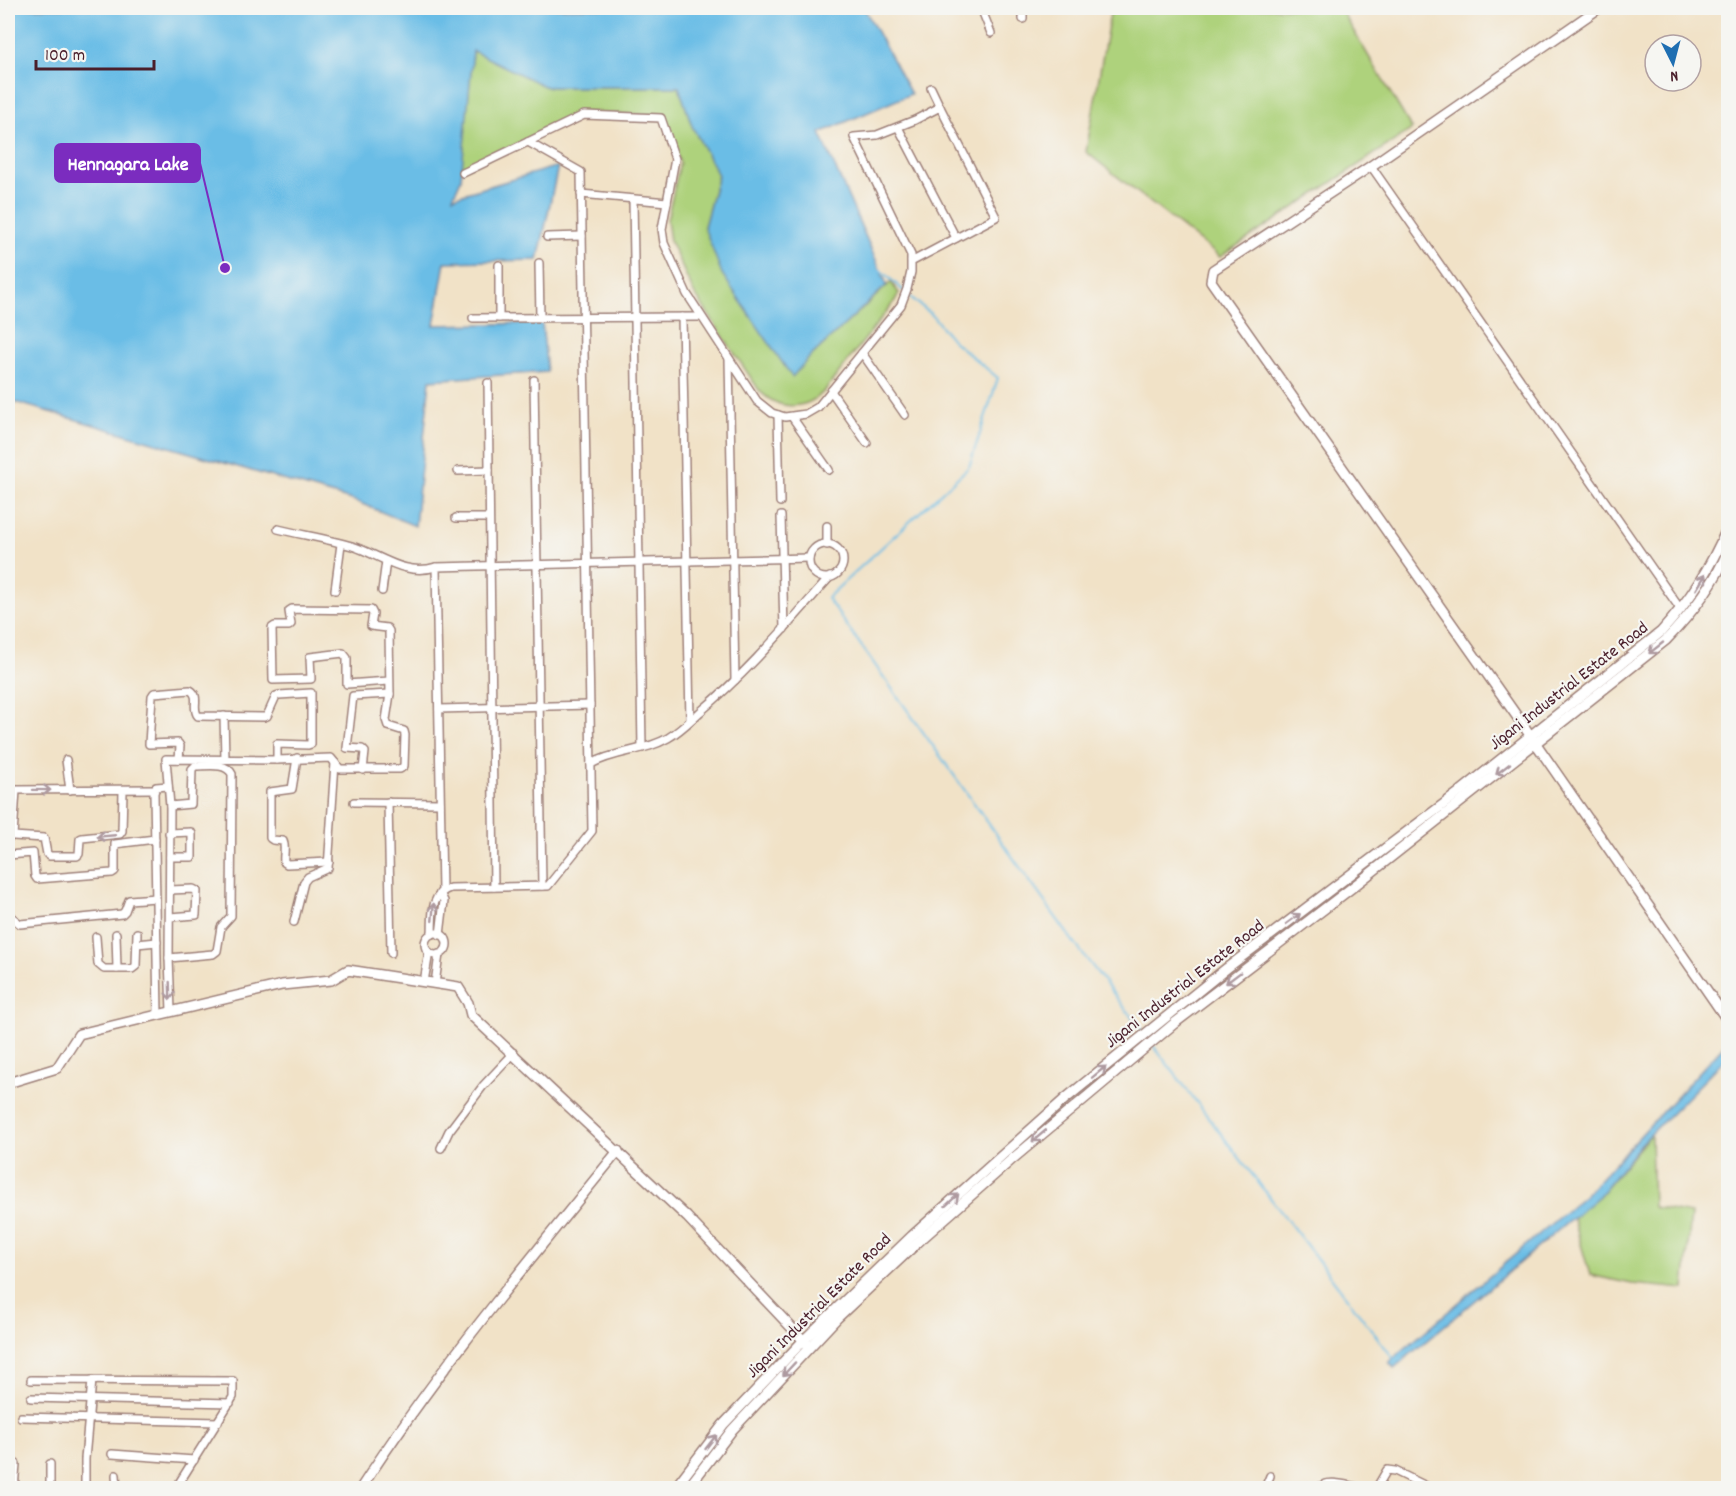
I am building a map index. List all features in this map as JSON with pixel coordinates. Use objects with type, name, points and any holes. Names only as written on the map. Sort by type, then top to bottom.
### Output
[{"type":"street","points":[[981,8],[991,33]]},
{"type":"street","points":[[1023,8],[1023,19]]},
{"type":"street","points":[[1599,8],[1371,166],[1213,270],[1210,281],[1533,739],[1728,1021]]},
{"type":"street","points":[[911,261],[996,217],[932,88]]},
{"type":"street","points":[[464,173],[584,115],[660,118],[675,159],[663,229],[664,243],[687,294],[757,401],[766,410],[792,417],[812,411],[831,392],[901,305],[910,281],[911,255],[854,137],[877,135],[940,107]]},
{"type":"street","points":[[898,127],[956,238]]},
{"type":"street","points":[[432,934],[441,935],[444,938],[447,944],[445,951],[432,955],[426,948],[425,942],[432,934],[434,900],[441,892],[450,888],[548,886],[592,831],[581,172],[528,142]]},
{"type":"street","points":[[1371,166],[1681,610]]},
{"type":"street","points":[[581,194],[667,202]]},
{"type":"street","points":[[633,199],[642,748]]},
{"type":"street","points":[[547,237],[582,236]]},
{"type":"street","points":[[539,263],[540,318]]},
{"type":"street","points":[[499,265],[499,318]]},
{"type":"street","points":[[474,318],[701,316]]},
{"type":"street","points":[[682,317],[690,720]]},
{"type":"street","points":[[862,353],[905,415]]},
{"type":"street","points":[[729,359],[735,680]]},
{"type":"street","points":[[534,380],[543,886]]},
{"type":"street","points":[[488,382],[494,887]]},
{"type":"street","points":[[831,392],[867,443]]},
{"type":"street","points":[[778,415],[780,502]]},
{"type":"street","points":[[792,417],[829,470]]},
{"type":"street","points":[[458,471],[489,470]]},
{"type":"street","points":[[781,516],[784,629]]},
{"type":"street","points":[[456,518],[489,518]]},
{"type":"street","points":[[827,526],[827,544]]},
{"type":"street","name":"Jigani Industrial Estate Road","points":[[1533,739],[1661,632],[1700,584],[1728,527]]},
{"type":"street","points":[[278,529],[354,547],[410,570],[436,567],[809,558]]},
{"type":"street","points":[[335,590],[341,544]]},
{"type":"street","points":[[591,764],[611,754],[642,748],[666,739],[735,680],[830,577],[840,570],[842,558],[835,547],[827,544],[817,547],[809,558],[814,573],[821,577],[830,577]]},
{"type":"street","name":"Jigani Industrial Estate Road","points":[[675,1488],[723,1425],[807,1344],[918,1242],[1148,1039],[1533,739],[1666,640],[1688,618],[1705,594],[1728,551]]},
{"type":"street","points":[[382,591],[386,561]]},
{"type":"street","points":[[436,567],[441,892],[444,901],[441,935]]},
{"type":"street","points":[[171,1011],[170,806],[166,759],[331,758],[340,770],[400,769],[404,766],[404,731],[388,726],[386,720],[390,694],[389,631],[387,628],[371,626],[373,614],[371,610],[292,609],[289,611],[291,624],[289,626],[272,628],[273,680],[311,679]]},
{"type":"street","points":[[277,760],[277,744],[311,744],[310,657],[343,653],[347,657],[347,684],[389,681]]},
{"type":"street","points":[[179,759],[180,746],[178,743],[149,744],[153,693],[190,690],[194,692],[196,715],[264,717],[279,695],[311,693]]},
{"type":"street","points":[[363,770],[365,752],[362,749],[347,748],[353,696],[390,694]]},
{"type":"street","points":[[439,709],[590,705]]},
{"type":"street","points":[[224,716],[225,759]]},
{"type":"street","points":[[297,758],[292,789],[270,792],[270,838],[283,841],[285,845],[283,857],[287,864],[329,862]]},
{"type":"street","points":[[66,760],[70,790]]},
{"type":"street","points":[[294,922],[304,882],[308,877],[328,868],[335,764]]},
{"type":"street","points":[[157,965],[213,954],[217,951],[221,927],[231,916],[232,774],[225,766],[195,766],[192,769],[190,804],[170,806]]},
{"type":"street","points":[[123,791],[120,834],[80,839],[77,856],[50,856],[47,854],[44,838],[14,836],[16,790],[123,791],[154,789],[160,785],[168,786]]},
{"type":"street","points":[[154,789],[158,1014]]},
{"type":"street","points":[[354,802],[440,803]]},
{"type":"street","points":[[388,802],[391,953]]},
{"type":"street","points":[[170,833],[191,832],[192,834],[192,856],[171,857]]},
{"type":"street","points":[[8,855],[33,853],[37,879],[112,873],[115,871],[115,844],[155,839]]},
{"type":"street","points":[[156,880],[170,878]]},
{"type":"street","points":[[170,890],[193,889],[196,891],[196,915],[171,917]]},
{"type":"street","points":[[8,914],[20,924],[122,914],[129,900],[156,898]]},
{"type":"street","points":[[96,937],[98,964],[104,969],[135,968],[137,933]]},
{"type":"street","points":[[116,934],[117,969]]},
{"type":"street","points":[[137,944],[157,942]]},
{"type":"street","points":[[424,982],[429,952]]},
{"type":"street","points":[[435,984],[439,954]]},
{"type":"street","points":[[8,1083],[57,1068],[79,1034],[282,985],[331,980],[348,970],[458,987],[468,1003],[471,1015],[687,1217],[807,1344]]},
{"type":"street","points":[[441,1148],[449,1131],[483,1086],[514,1053]]},
{"type":"street","points":[[361,1488],[392,1440],[494,1305],[618,1151]]},
{"type":"street","name":"Jigani Industrial Estate Road","points":[[691,1485],[732,1430],[807,1344]]},
{"type":"street","points":[[31,1380],[233,1381],[231,1400],[176,1488]]},
{"type":"street","points":[[85,1488],[85,1460],[92,1380]]},
{"type":"street","points":[[31,1398],[231,1400]]},
{"type":"street","points":[[21,1417],[218,1422]]},
{"type":"street","points":[[112,1454],[194,1460]]},
{"type":"street","points":[[14,1486],[16,1464]]},
{"type":"street","points":[[50,1464],[50,1488]]},
{"type":"street","points":[[1319,1488],[1329,1483],[1364,1488],[1377,1487],[1387,1470],[1395,1471],[1430,1488]]},
{"type":"street","points":[[116,1475],[117,1488]]},
{"type":"street","points":[[1265,1488],[1270,1476]]},
{"type":"street","points":[[683,1477],[691,1485],[703,1488]]},
{"type":"green space","points":[[1111,8],[1340,8],[1412,129],[1220,257],[1086,152]]},
{"type":"green space","points":[[473,50],[547,87],[679,87],[692,126],[718,175],[704,227],[792,376],[891,282],[899,293],[894,302],[826,389],[818,396],[801,405],[792,406],[775,402],[759,390],[694,293],[670,241],[667,220],[680,163],[662,115],[585,113],[461,170]]},
{"type":"green space","points":[[1651,1134],[1653,1207],[1691,1214],[1684,1289],[1632,1284],[1590,1275],[1573,1217],[1599,1196]]},
{"type":"water","points":[[8,8],[864,8],[911,94],[820,133],[887,285],[809,358],[792,377],[722,274],[704,227],[718,175],[692,126],[679,87],[546,87],[473,51],[461,179],[453,197],[558,166],[538,260],[445,262],[434,325],[542,323],[547,372],[430,380],[415,526],[355,501],[8,400]]},
{"type":"water","points":[[1728,1041],[1728,1056],[1640,1145],[1599,1196],[1394,1368],[1389,1362],[1586,1194]]},
{"type":"waterway","points":[[879,269],[904,291]]},
{"type":"waterway","points":[[908,295],[932,315],[952,340],[998,378],[969,467],[827,598],[1072,940],[1144,1033]]},
{"type":"waterway","points":[[1152,1044],[1394,1359]]},
{"type":"place","name":"Hennagara Lake","points":[[225,268]]}]
